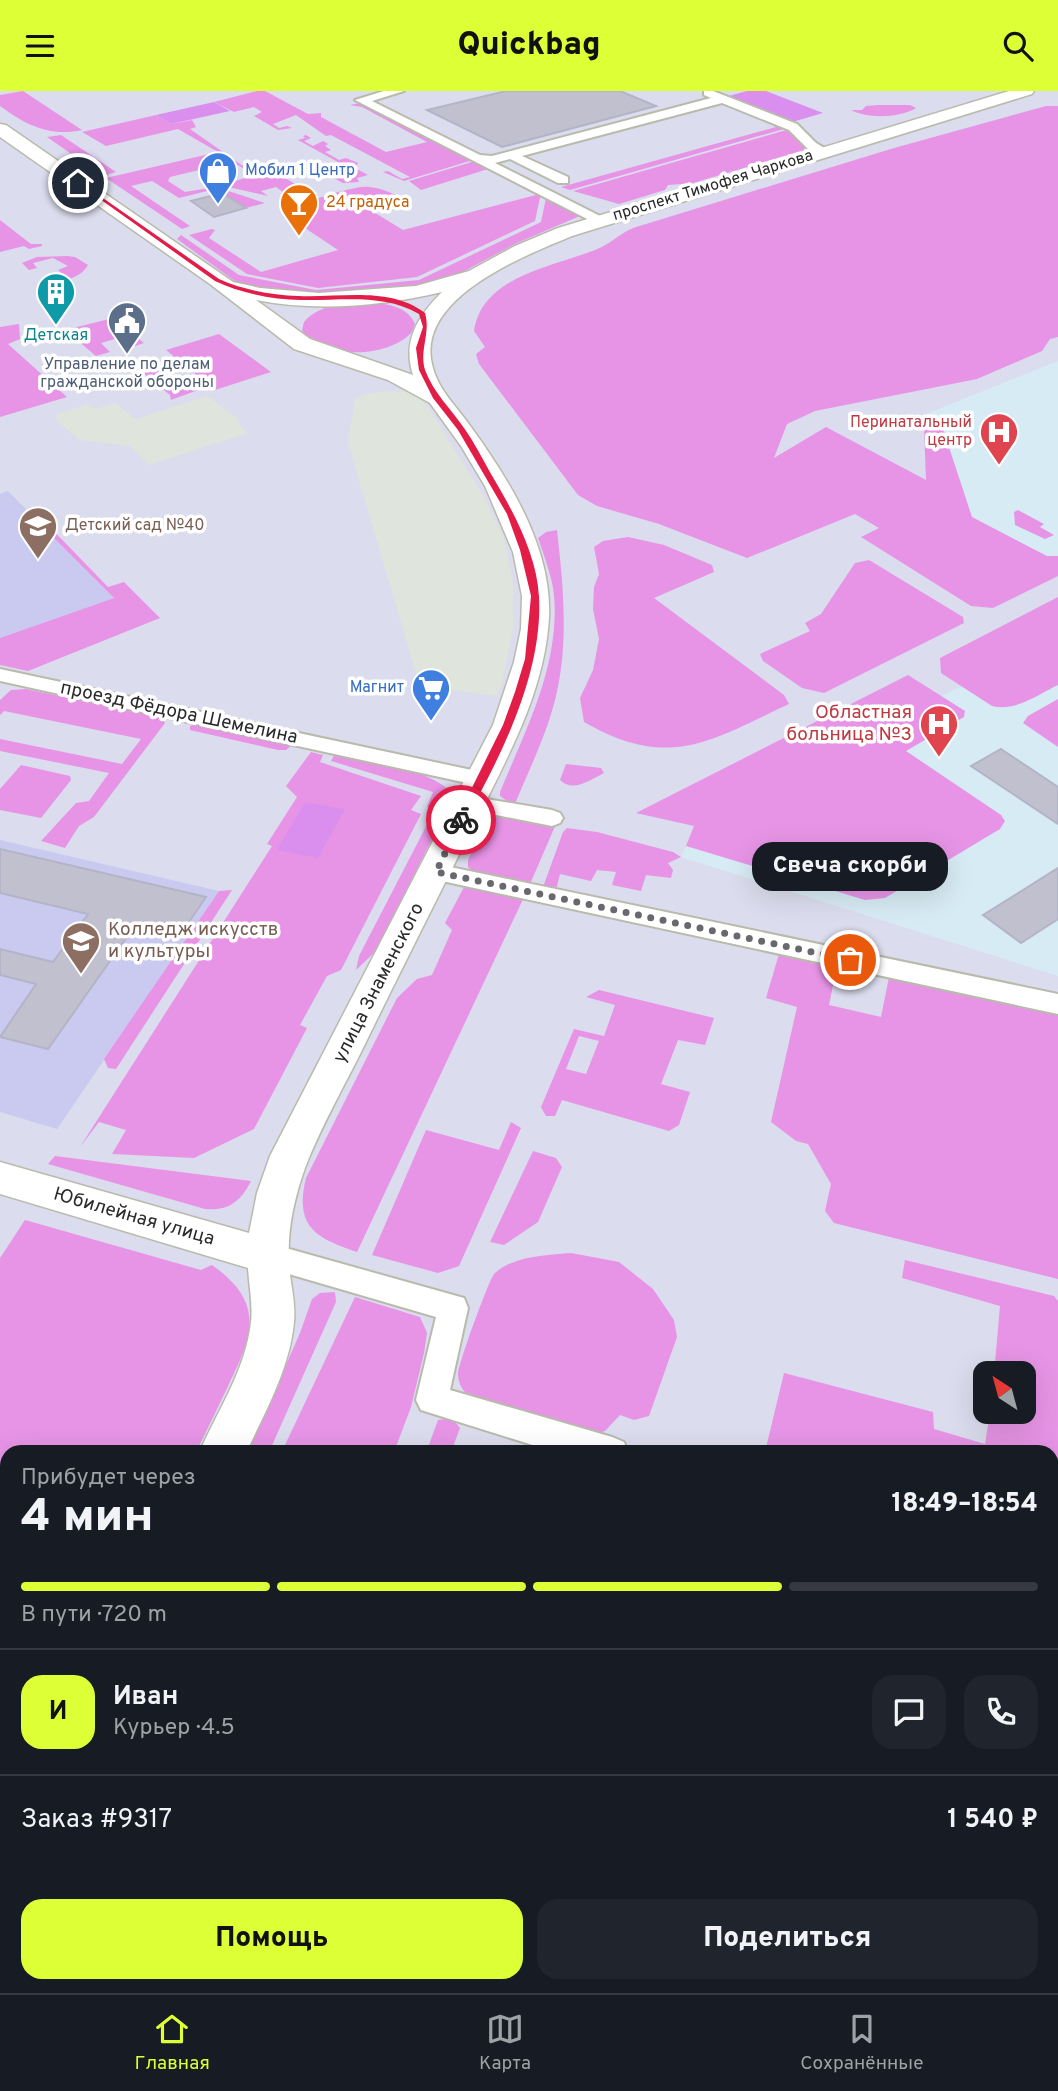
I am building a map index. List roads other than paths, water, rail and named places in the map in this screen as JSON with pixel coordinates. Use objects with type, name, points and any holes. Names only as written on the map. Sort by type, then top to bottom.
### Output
[{"type":"main road","name":"проспект Тимофея Чаркова","points":[[424,330],[448,297],[484,270],[538,243],[603,219],[1026,91]]},
{"type":"main road","points":[[0,129],[217,280],[297,341],[330,355],[396,375],[437,398]]},
{"type":"main road","points":[[297,341],[290,327],[298,316],[318,305],[430,289],[484,270]]},
{"type":"main road","points":[[217,280],[261,295],[389,299],[415,308],[425,319],[424,330],[396,351],[369,357],[330,355]]},
{"type":"main road","name":"улица Знаменского","points":[[226,1445],[256,1377],[272,1331],[274,1300],[268,1257],[277,1189],[290,1156],[508,725],[529,659],[535,596],[524,550],[511,514],[461,429],[437,398],[422,370],[419,358],[424,330]]},
{"type":"main road","name":"Юбилейная улица","points":[[0,1178],[268,1257]]},
{"type":"street","points":[[361,100],[398,91]]},
{"type":"street","points":[[704,91],[793,127],[812,146],[825,152]]},
{"type":"street","points":[[494,159],[723,99]]},
{"type":"street","points":[[361,100],[494,159],[603,219]]},
{"type":"street","points":[[385,111],[416,114],[603,219]]},
{"type":"street","points":[[494,159],[563,180],[544,185]]},
{"type":"street","name":"проезд Фёдора Шемелина","points":[[0,675],[359,752],[552,818]]},
{"type":"street","points":[[436,872],[1058,1004]]},
{"type":"street","points":[[268,1257],[453,1308],[432,1400],[585,1445]]},
{"type":"place","name":"Мобил 1 Центр","points":[[218,205]]},
{"type":"place","name":"24 градуса","points":[[299,237]]},
{"type":"place","name":"Детская","points":[[56,326]]},
{"type":"place","name":"Управление по делам гражданской обороны","points":[[127,355]]},
{"type":"place","name":"Перинатальный центр","points":[[999,466]]},
{"type":"place","name":"Детский сад №40","points":[[38,560]]},
{"type":"place","name":"Магнит","points":[[431,722]]},
{"type":"place","name":"Областная больница №3","points":[[939,758]]},
{"type":"place","name":"Свеча скорби","points":[[850,960]]},
{"type":"place","name":"Колледж искусств и культуры","points":[[81,975]]}]
